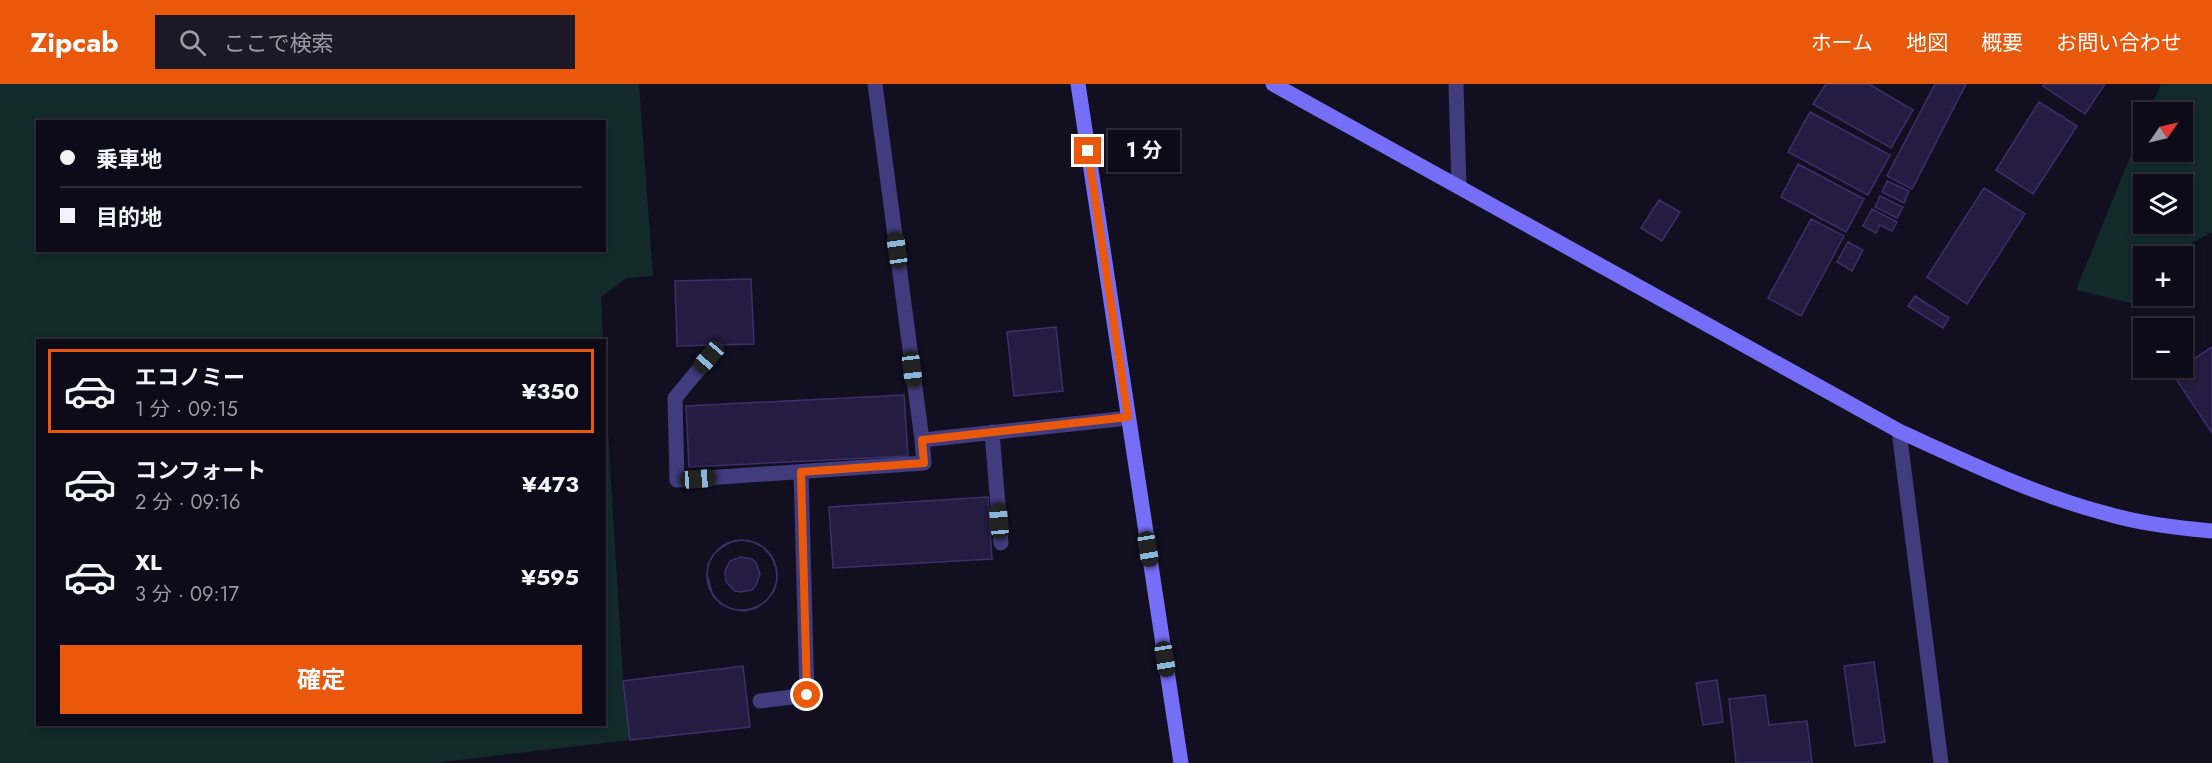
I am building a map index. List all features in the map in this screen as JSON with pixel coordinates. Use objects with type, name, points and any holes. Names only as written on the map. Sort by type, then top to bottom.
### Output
[{"type":"street","points":[[1078,84],[1181,763]]},
{"type":"street","points":[[1273,84],[1899,431],[1990,472],[2108,515],[2166,527],[2212,531]]},
{"type":"lane","points":[[709,357],[675,398],[677,480],[924,463],[875,84]]},
{"type":"lane","points":[[1456,84],[1459,187]]},
{"type":"lane","points":[[922,440],[1128,417]]},
{"type":"lane","points":[[1899,431],[1941,763]]},
{"type":"lane","points":[[992,432],[1001,543]]},
{"type":"lane","points":[[760,701],[807,695],[801,472]]},
{"type":"green space","points":[[0,84],[639,84],[653,276],[627,278],[601,297],[603,339],[36,339],[36,726],[606,726],[606,397],[623,680],[630,740],[434,763],[0,763]]},
{"type":"green space","points":[[2161,84],[2212,84],[2212,232],[2189,246],[2133,246],[2133,304],[2076,290],[2133,150],[2133,162],[2193,162],[2193,102],[2153,102]]},
{"type":"building","points":[[1826,84],[1869,84],[1913,110],[1891,148],[1813,104]]},
{"type":"building","points":[[1935,84],[1966,84],[1912,189],[1887,176]]},
{"type":"building","points":[[2044,84],[2105,84],[2085,114],[2043,86]]},
{"type":"building","points":[[2039,102],[2077,126],[2033,194],[1996,170]]},
{"type":"building","points":[[1810,112],[1890,155],[1868,195],[1788,152]]},
{"type":"building","points":[[1798,164],[1864,199],[1846,232],[1781,197]]},
{"type":"building","points":[[1887,181],[1909,191],[1904,203],[1882,192]]},
{"type":"building","points":[[1984,188],[2025,214],[1967,304],[1927,277]]},
{"type":"building","points":[[1880,196],[1903,207],[1897,218],[1875,207]]},
{"type":"building","points":[[1659,200],[1680,212],[1662,241],[1641,228]]},
{"type":"building","points":[[1872,209],[1897,222],[1892,231],[1880,225],[1876,233],[1863,226]]},
{"type":"building","points":[[1811,219],[1844,236],[1801,316],[1768,298]]},
{"type":"building","points":[[1848,242],[1863,250],[1852,271],[1837,262]]},
{"type":"building","points":[[751,279],[754,344],[677,346],[675,281]]},
{"type":"building","points":[[1915,296],[1949,318],[1943,328],[1908,306]]},
{"type":"building","points":[[1056,327],[1063,391],[1014,396],[1007,332]]},
{"type":"building","points":[[2212,347],[2212,433],[2175,378],[2193,378],[2193,359]]},
{"type":"building","points":[[904,395],[908,456],[689,467],[686,406]]},
{"type":"building","points":[[988,497],[992,559],[833,568],[829,507]]},
{"type":"building","points":[[742,540],[763,547],[771,556],[776,568],[777,580],[774,591],[756,608],[744,611],[732,609],[721,604],[713,596],[707,575],[708,564],[714,554],[731,542]],"holes":[[[741,557],[752,559],[760,574],[756,585],[752,590],[735,591],[726,582],[725,571],[730,561]]]},
{"type":"building","points":[[742,540],[755,543],[767,550],[774,562],[777,575],[774,588],[767,600],[755,607],[742,610],[729,607],[717,600],[710,588],[707,575],[710,562],[717,550],[729,543]]},
{"type":"building","points":[[1874,662],[1885,742],[1855,746],[1844,666]]},
{"type":"building","points":[[743,666],[750,727],[630,740],[623,681]]},
{"type":"building","points":[[1717,680],[1723,722],[1703,725],[1696,683]]},
{"type":"building","points":[[1765,695],[1769,725],[1807,721],[1812,763],[1736,763],[1729,699]]},
{"type":"route","points":[[807,695],[801,472],[924,463],[922,440],[1128,417],[1088,151]]}]
